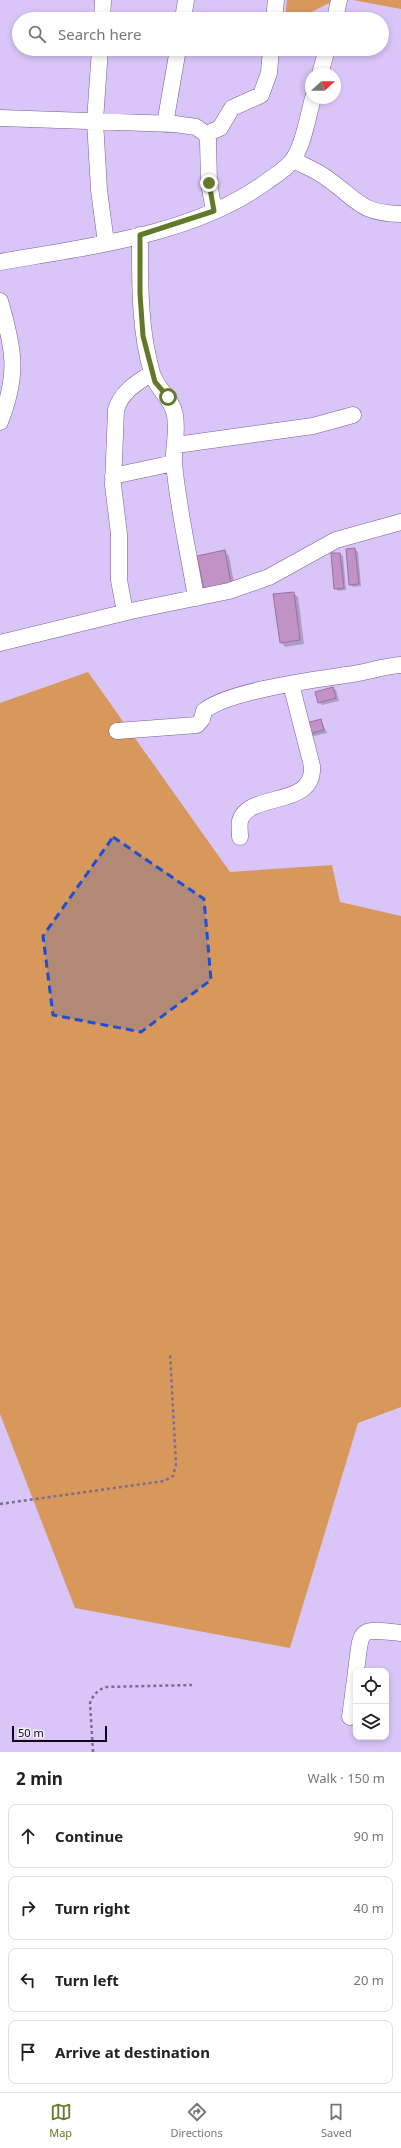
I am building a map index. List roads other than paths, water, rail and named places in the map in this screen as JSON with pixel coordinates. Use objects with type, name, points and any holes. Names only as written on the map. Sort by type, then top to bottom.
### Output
[{"type":"street","points":[[102,12],[103,0]]},
{"type":"street","points":[[184,12],[186,0]]},
{"type":"street","points":[[275,12],[276,0]]},
{"type":"street","points":[[336,12],[339,0]]},
{"type":"street","points":[[100,56],[95,122],[99,190],[106,244]]},
{"type":"street","points":[[165,124],[177,56]]},
{"type":"street","points":[[206,134],[220,128],[229,112],[237,105],[261,95],[268,73],[270,56]]},
{"type":"street","points":[[322,68],[325,56]]},
{"type":"street","points":[[0,262],[106,244],[140,235],[214,211],[255,190],[293,160],[311,104]]},
{"type":"street","points":[[0,118],[165,124],[196,127],[206,134],[208,140],[209,183],[214,211]]},
{"type":"street","points":[[293,160],[327,178],[358,204],[381,212],[401,214]]},
{"type":"street","points":[[140,235],[142,322],[152,373],[161,390],[168,397],[175,415],[176,445],[174,463],[196,598]]},
{"type":"street","points":[[0,301],[10,334],[14,367],[11,386],[0,422]]},
{"type":"street","points":[[125,612],[120,580],[119,534],[114,500],[113,476],[118,404],[128,390],[152,373]]},
{"type":"street","points":[[176,445],[314,426],[353,415]]},
{"type":"street","points":[[113,476],[174,463]]},
{"type":"street","points":[[0,643],[125,612],[230,591],[270,577],[336,540],[401,522]]},
{"type":"street","points":[[117,731],[197,725],[202,719],[204,712],[220,701],[291,684],[401,665]]},
{"type":"street","points":[[240,837],[240,821],[245,813],[256,806],[303,789],[310,783],[313,775],[291,684]]},
{"type":"street","points":[[357,1668],[361,1637],[365,1632],[371,1630],[401,1633]]},
{"type":"street","points":[[350,1717],[353,1694]]}]
